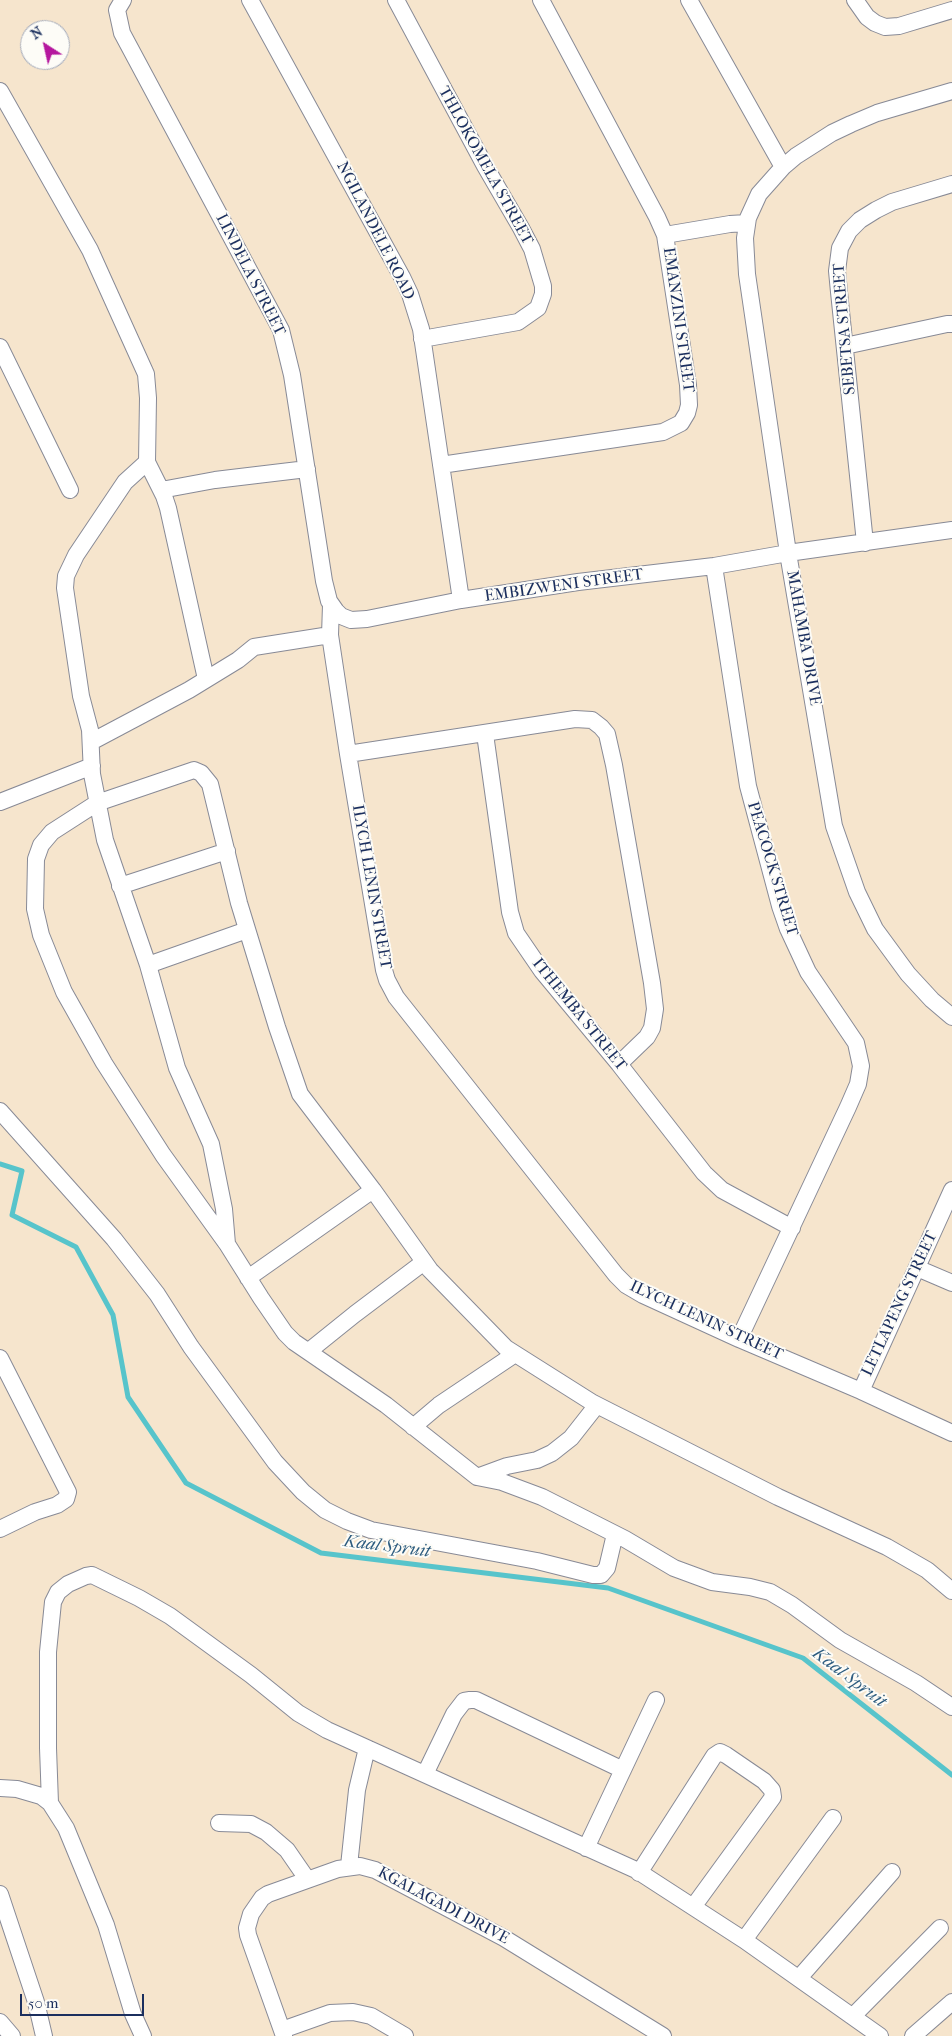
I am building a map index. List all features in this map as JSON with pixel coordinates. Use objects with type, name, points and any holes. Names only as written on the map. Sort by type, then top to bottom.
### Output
[{"type":"street","name":"NGILANDELE ROAD","points":[[250,0],[402,277],[418,321],[461,600]]},
{"type":"street","name":"THLOKOMELA STREET","points":[[396,0],[484,166],[532,249],[543,286],[543,294],[538,308],[518,322],[422,339]]},
{"type":"street","name":"EMANZINI STREET","points":[[441,465],[656,434],[671,430],[681,423],[687,413],[690,399],[665,235],[658,217],[541,0]]},
{"type":"street","points":[[689,0],[783,167]]},
{"type":"street","points":[[854,0],[867,17],[885,28],[899,26],[952,10]]},
{"type":"street","name":"LINDELA STREET","points":[[120,5],[122,32],[281,330],[292,375],[324,581],[336,610]]},
{"type":"street","points":[[0,91],[82,235],[146,374],[148,388],[147,462],[168,508],[206,680]]},
{"type":"street","name":"MAHAMBA DRIVE","points":[[952,91],[877,113],[851,124],[812,145],[783,167],[760,194],[746,223],[747,274],[788,553],[834,826],[849,872],[864,907],[883,942],[920,988],[952,1017]]},
{"type":"street","name":"SEBETSA STREET","points":[[865,543],[837,271],[840,248],[849,231],[860,220],[892,202],[952,184]]},
{"type":"street","points":[[665,235],[746,223]]},
{"type":"street","points":[[845,346],[952,324]]},
{"type":"street","points":[[0,347],[70,490]]},
{"type":"street","points":[[147,462],[131,474],[114,496],[76,555],[66,576],[65,588],[79,679],[90,730],[97,803],[105,840],[148,966],[176,1068],[212,1144],[224,1209],[227,1244]]},
{"type":"street","points":[[161,490],[215,480],[307,469]]},
{"type":"street","name":"EMBIZWENI STREET","points":[[336,610],[351,620],[367,619],[461,600],[578,582],[714,566],[788,553],[952,530]]},
{"type":"street","name":"PEACOCK STREET","points":[[714,566],[748,786],[784,920],[808,972],[853,1038],[860,1057],[858,1084],[739,1339]]},
{"type":"street","name":"ILYCH LENIN STREET","points":[[336,610],[330,635],[348,754],[384,970],[396,997],[623,1282],[643,1295],[952,1433]]},
{"type":"street","points":[[91,742],[206,680],[254,647],[330,635]]},
{"type":"street","points":[[348,754],[581,718],[595,722],[607,734],[616,774],[655,1009],[652,1028],[647,1037],[619,1064]]},
{"type":"street","name":"ITHEMBA STREET","points":[[485,734],[514,928],[542,970],[619,1064],[698,1167],[722,1190],[792,1228]]},
{"type":"street","points":[[0,802],[92,766]]},
{"type":"street","points":[[952,1590],[927,1570],[887,1547],[770,1492],[596,1405],[515,1354],[485,1328],[424,1262],[373,1190],[300,1094],[247,930],[210,784],[204,776],[198,772],[187,772],[97,803],[45,838],[38,849],[35,866],[35,908],[41,935],[64,992],[116,1084],[184,1187],[227,1244],[285,1333],[386,1405],[477,1477],[502,1482],[542,1496],[615,1534],[670,1567],[712,1582],[750,1587],[770,1592],[792,1605],[840,1640],[916,1683],[952,1707]]},
{"type":"street","points":[[120,886],[228,852]]},
{"type":"street","points":[[148,966],[247,930]]},
{"type":"street","points":[[0,1110],[119,1246],[157,1294],[201,1362],[275,1462],[303,1492],[325,1510],[340,1519],[370,1530],[537,1561],[593,1575],[601,1574],[607,1568],[615,1534]]},
{"type":"street","points":[[248,1278],[373,1190]]},
{"type":"street","name":"LETLAPENG STREET","points":[[861,1391],[952,1190]]},
{"type":"street","points":[[309,1351],[424,1262]]},
{"type":"street","points":[[917,1268],[952,1283]]},
{"type":"street","points":[[413,1427],[439,1406],[515,1354]]},
{"type":"street","points":[[0,1358],[68,1492],[66,1499],[57,1505],[35,1512],[0,1529]]},
{"type":"street","points":[[477,1477],[507,1466],[537,1460],[552,1453],[571,1438],[596,1405]]},
{"type":"street","points":[[50,1803],[48,1652],[53,1602],[61,1589],[86,1576],[92,1575],[103,1579],[170,1616],[251,1675],[298,1713],[326,1730],[639,1873],[744,1940],[880,2036]]},
{"type":"street","points":[[425,1774],[454,1714],[464,1701],[470,1700],[476,1700],[622,1770]]},
{"type":"street","points":[[586,1848],[656,1700]]},
{"type":"street","points":[[349,1866],[357,1790],[367,1748]]},
{"type":"street","points":[[639,1873],[714,1756],[720,1752],[726,1754],[764,1781],[772,1790],[773,1797],[693,1907]]},
{"type":"street","points":[[0,1788],[30,1791],[41,1796],[50,1803],[66,1828],[106,1925],[133,2014],[143,2036]]},
{"type":"street","points":[[744,1940],[833,1818]]},
{"type":"street","points":[[218,1823],[251,1824],[266,1832],[287,1850],[307,1879]]},
{"type":"street","name":"KGALAGADI DRIVE","points":[[283,2033],[256,1961],[247,1928],[251,1914],[262,1898],[268,1894],[349,1866],[368,1867],[444,1905],[504,1938],[663,2036]]},
{"type":"street","points":[[799,1978],[892,1872]]},
{"type":"street","points":[[0,1894],[36,2002],[44,2036]]},
{"type":"street","points":[[853,2016],[940,1928]]},
{"type":"street","points":[[914,2036],[952,2002]]},
{"type":"street","points":[[283,2033],[330,2013],[352,2012],[371,2016],[405,2036]]},
{"type":"street","points":[[0,2022],[12,2036]]},
{"type":"waterway","name":"Kaal Spruit","points":[[0,1164],[22,1171],[12,1215],[76,1247],[113,1315],[128,1397],[186,1483],[321,1553],[608,1588],[803,1658],[952,1775]]}]
